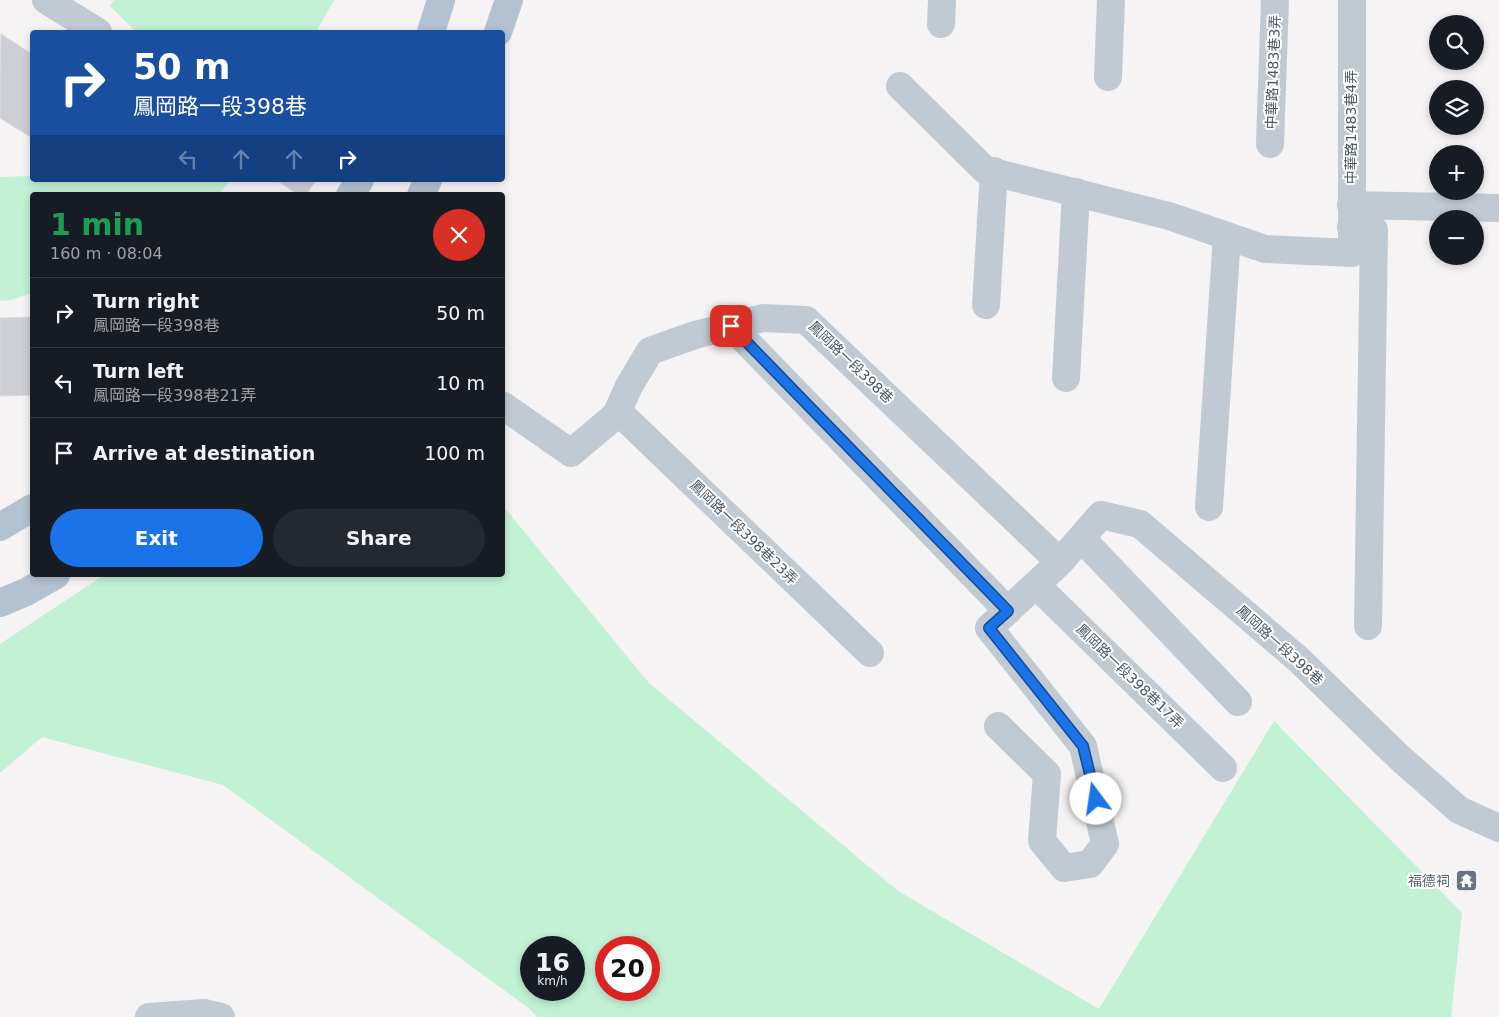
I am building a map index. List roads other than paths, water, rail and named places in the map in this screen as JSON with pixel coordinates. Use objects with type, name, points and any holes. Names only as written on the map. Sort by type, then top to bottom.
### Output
[{"type":"main road","points":[[432,30],[441,0]]},
{"type":"main road","points":[[499,30],[509,0]]},
{"type":"main road","points":[[0,527],[30,509]]},
{"type":"main road","points":[[0,603],[26,592],[52,577]]},
{"type":"lane","points":[[46,0],[95,30]]},
{"type":"lane","points":[[1108,76],[1111,0]]},
{"type":"lane","name":"中華路1483巷3弄","points":[[1270,144],[1275,0]]},
{"type":"lane","name":"中華路1483巷4弄","points":[[1351,228],[1352,0]]},
{"type":"lane","points":[[900,86],[986,170],[1170,216],[1265,249],[1351,228],[1498,208]]},
{"type":"lane","points":[[986,304],[994,171]]},
{"type":"lane","points":[[1066,378],[1076,192]]},
{"type":"lane","points":[[1351,228],[1374,230],[1368,626]]},
{"type":"lane","points":[[1209,507],[1227,236]]},
{"type":"lane","name":"鳳岡路一段398巷","points":[[505,407],[570,454],[616,414],[629,386],[650,351],[695,335],[763,318],[806,320],[1060,562]]},
{"type":"lane","points":[[731,326],[998,620],[1083,746],[1105,844],[1090,864],[1064,868],[1042,841],[1047,774],[998,726]]},
{"type":"lane","name":"鳳岡路一段398巷23弄","points":[[616,414],[626,419],[870,653]]},
{"type":"lane","name":"鳳岡路一段398巷","points":[[998,620],[1060,562],[1101,514],[1140,524],[1298,659],[1400,758],[1459,810],[1499,828]]},
{"type":"lane","points":[[1080,538],[1238,702]]},
{"type":"lane","name":"鳳岡路一段398巷17弄","points":[[1036,585],[1223,768]]},
{"type":"lane","points":[[149,1017],[204,1013],[222,1017]]},
{"type":"place","name":"福德祠","points":[[1466,881]]}]
